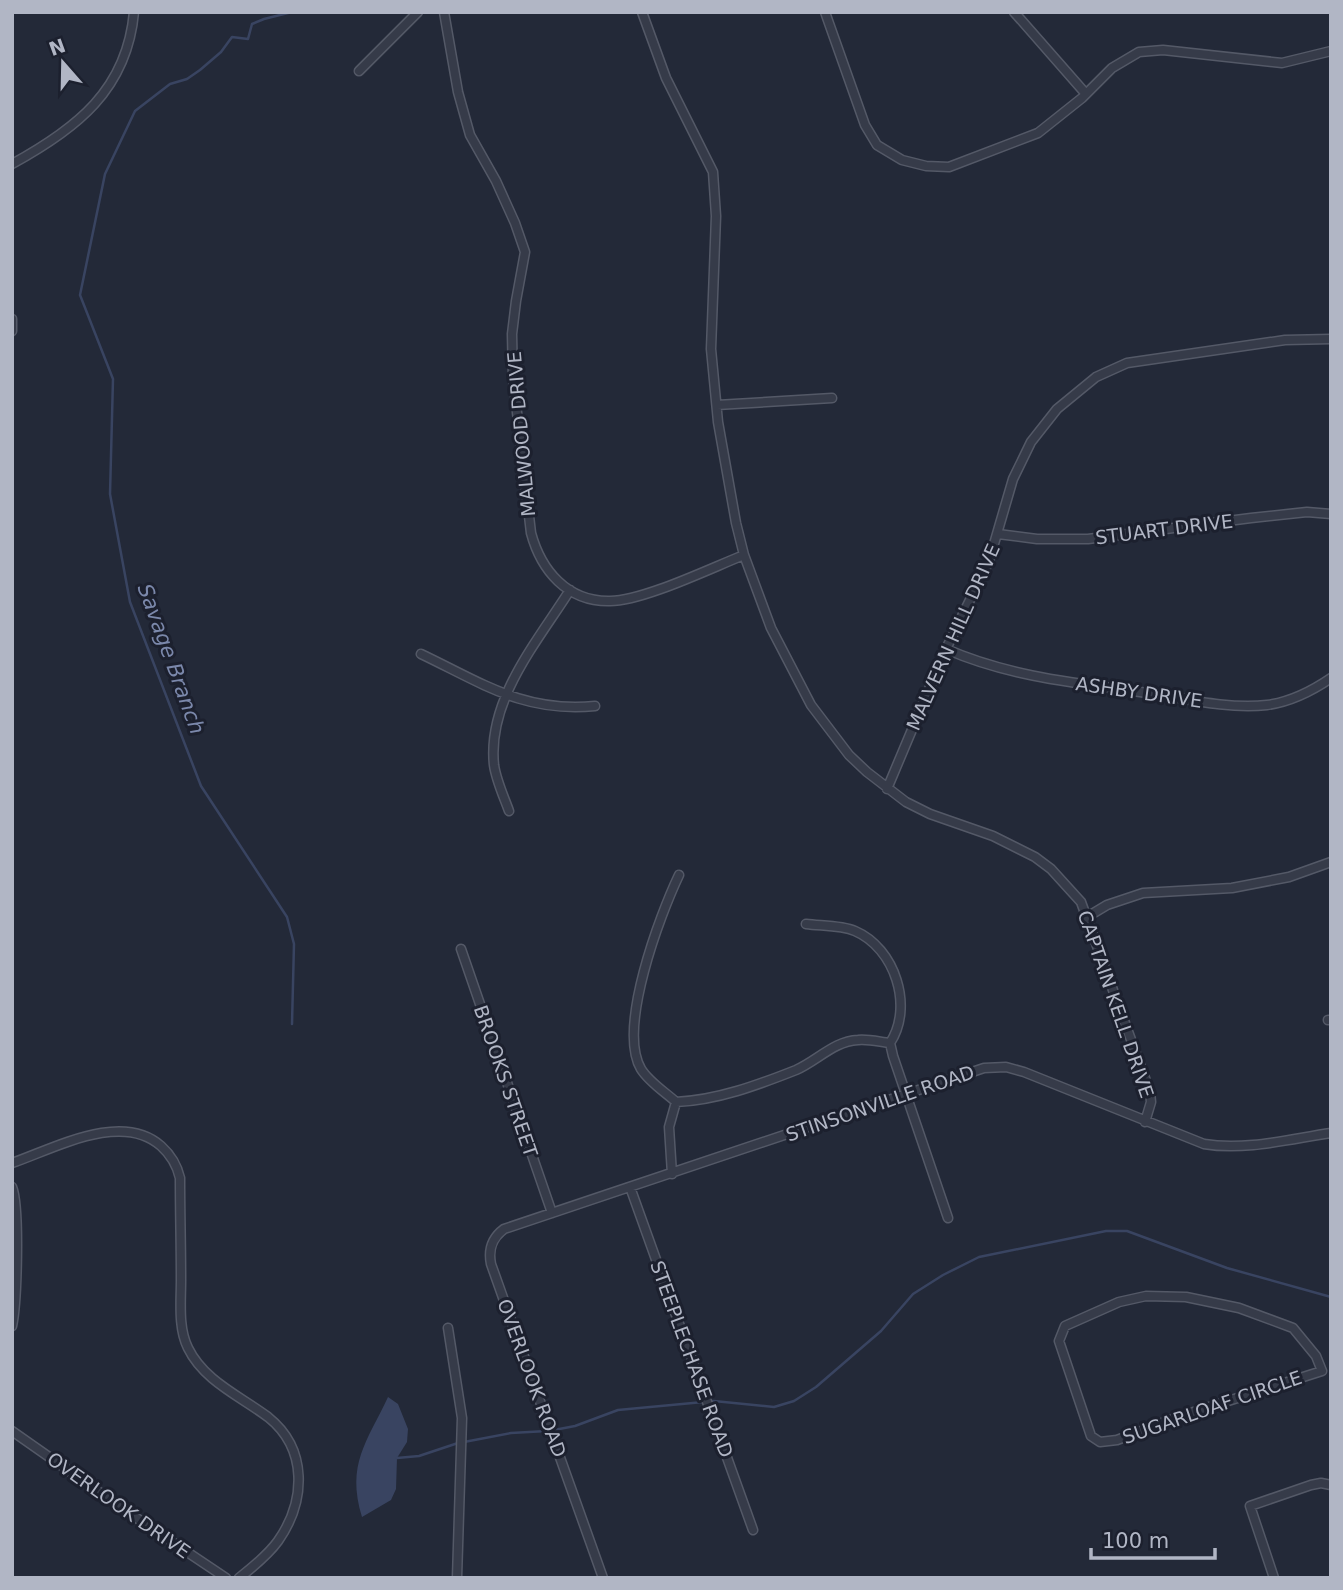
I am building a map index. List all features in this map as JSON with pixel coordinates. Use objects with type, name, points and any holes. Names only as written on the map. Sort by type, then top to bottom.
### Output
[{"type":"street","points":[[12,164],[47,145],[73,126],[98,100],[124,61],[134,12]]},
{"type":"street","points":[[359,71],[418,12]]},
{"type":"street","name":"MALWOOD DRIVE","points":[[444,12],[458,92],[470,135],[506,202],[525,252],[512,334],[513,378],[531,533],[536,553],[545,568],[570,590],[594,600],[612,602],[659,589],[744,555]]},
{"type":"street","name":"CAPTAIN KELL DRIVE","points":[[642,12],[666,78],[713,172],[716,206],[711,349],[717,405],[729,490],[744,555],[771,628],[811,705],[849,755],[887,789],[930,814],[993,836],[1035,858],[1066,884],[1080,902],[1150,1091],[1152,1102],[1144,1122]]},
{"type":"street","points":[[825,12],[865,125],[877,145],[902,160],[926,166],[949,167],[1038,133],[1086,94],[1112,68],[1139,52],[1163,50],[1282,63],[1331,51]]},
{"type":"street","points":[[1014,12],[1086,94]]},
{"type":"street","points":[[12,319],[12,331]]},
{"type":"street","name":"MALVERN HILL DRIVE","points":[[887,789],[946,649],[989,561],[1013,480],[1031,442],[1062,404],[1096,377],[1127,363],[1285,340],[1331,339]]},
{"type":"street","points":[[717,405],[832,398]]},
{"type":"street","name":"STUART DRIVE","points":[[998,534],[1037,539],[1088,539],[1307,512],[1331,514]]},
{"type":"street","points":[[509,811],[494,767],[495,735],[506,695],[570,590]]},
{"type":"street","name":"ASHBY DRIVE","points":[[946,649],[973,661],[1048,679],[1229,705],[1268,705],[1287,700],[1331,678]]},
{"type":"street","points":[[421,653],[522,701],[555,707],[595,706]]},
{"type":"street","points":[[1087,917],[1107,905],[1143,892],[1232,888],[1289,877],[1331,862]]},
{"type":"street","points":[[679,875],[656,928],[643,971],[635,1039],[636,1056],[641,1068],[677,1102],[707,1100],[773,1078],[797,1069],[833,1047],[849,1041],[861,1039],[891,1043]]},
{"type":"street","points":[[806,924],[853,930],[871,940],[882,952],[902,994],[895,1036],[891,1043],[905,1095],[948,1218]]},
{"type":"street","name":"BROOKS STREET","points":[[461,949],[552,1213]]},
{"type":"street","name":"STINSONVILLE ROAD","points":[[552,1213],[984,1068],[1006,1067],[1048,1081],[1144,1122],[1203,1144],[1219,1147],[1331,1133]]},
{"type":"street","points":[[672,1174],[669,1127],[677,1102]]},
{"type":"street","points":[[12,1163],[100,1133],[122,1130],[153,1140],[176,1163],[180,1178],[182,1322],[187,1346],[201,1368],[283,1431],[293,1448],[299,1468],[297,1501],[289,1523],[278,1542],[239,1578]]},
{"type":"street","points":[[12,1187],[16,1204],[15,1299],[12,1326]]},
{"type":"street","name":"STEEPLECHASE ROAD","points":[[630,1187],[752,1530]]},
{"type":"street","name":"OVERLOOK ROAD","points":[[552,1213],[504,1229],[495,1236],[489,1256],[603,1578]]},
{"type":"street","name":"SUGARLOAF CIRCLE","points":[[1146,1296],[1186,1297],[1239,1308],[1293,1328],[1327,1370],[1104,1443],[1091,1436],[1059,1341],[1065,1326],[1119,1302],[1146,1296]]},
{"type":"street","points":[[448,1328],[462,1418],[457,1578]]},
{"type":"street","name":"OVERLOOK DRIVE","points":[[12,1431],[226,1578]]},
{"type":"street","points":[[1274,1578],[1250,1506],[1311,1485],[1331,1485]]},
{"type":"water","points":[[388,1397],[398,1404],[408,1429],[407,1442],[397,1458],[396,1489],[391,1500],[362,1517],[356,1482],[361,1454]]},
{"type":"waterway","name":"Savage Branch","points":[[292,12],[252,24],[248,39],[232,37],[221,52],[200,70],[187,79],[170,84],[135,111],[105,174],[80,295],[113,379],[110,494],[130,602],[201,786],[287,917],[294,944],[292,1024]]},
{"type":"waterway","points":[[554,1430],[575,1426],[618,1410],[714,1401],[774,1407],[794,1401],[816,1387],[881,1331],[913,1294],[943,1275],[979,1257],[1106,1231],[1127,1231],[1227,1268],[1331,1297]]},
{"type":"waterway","points":[[464,1442],[511,1433],[547,1431]]},
{"type":"waterway","points":[[397,1458],[419,1456],[458,1443]]}]
